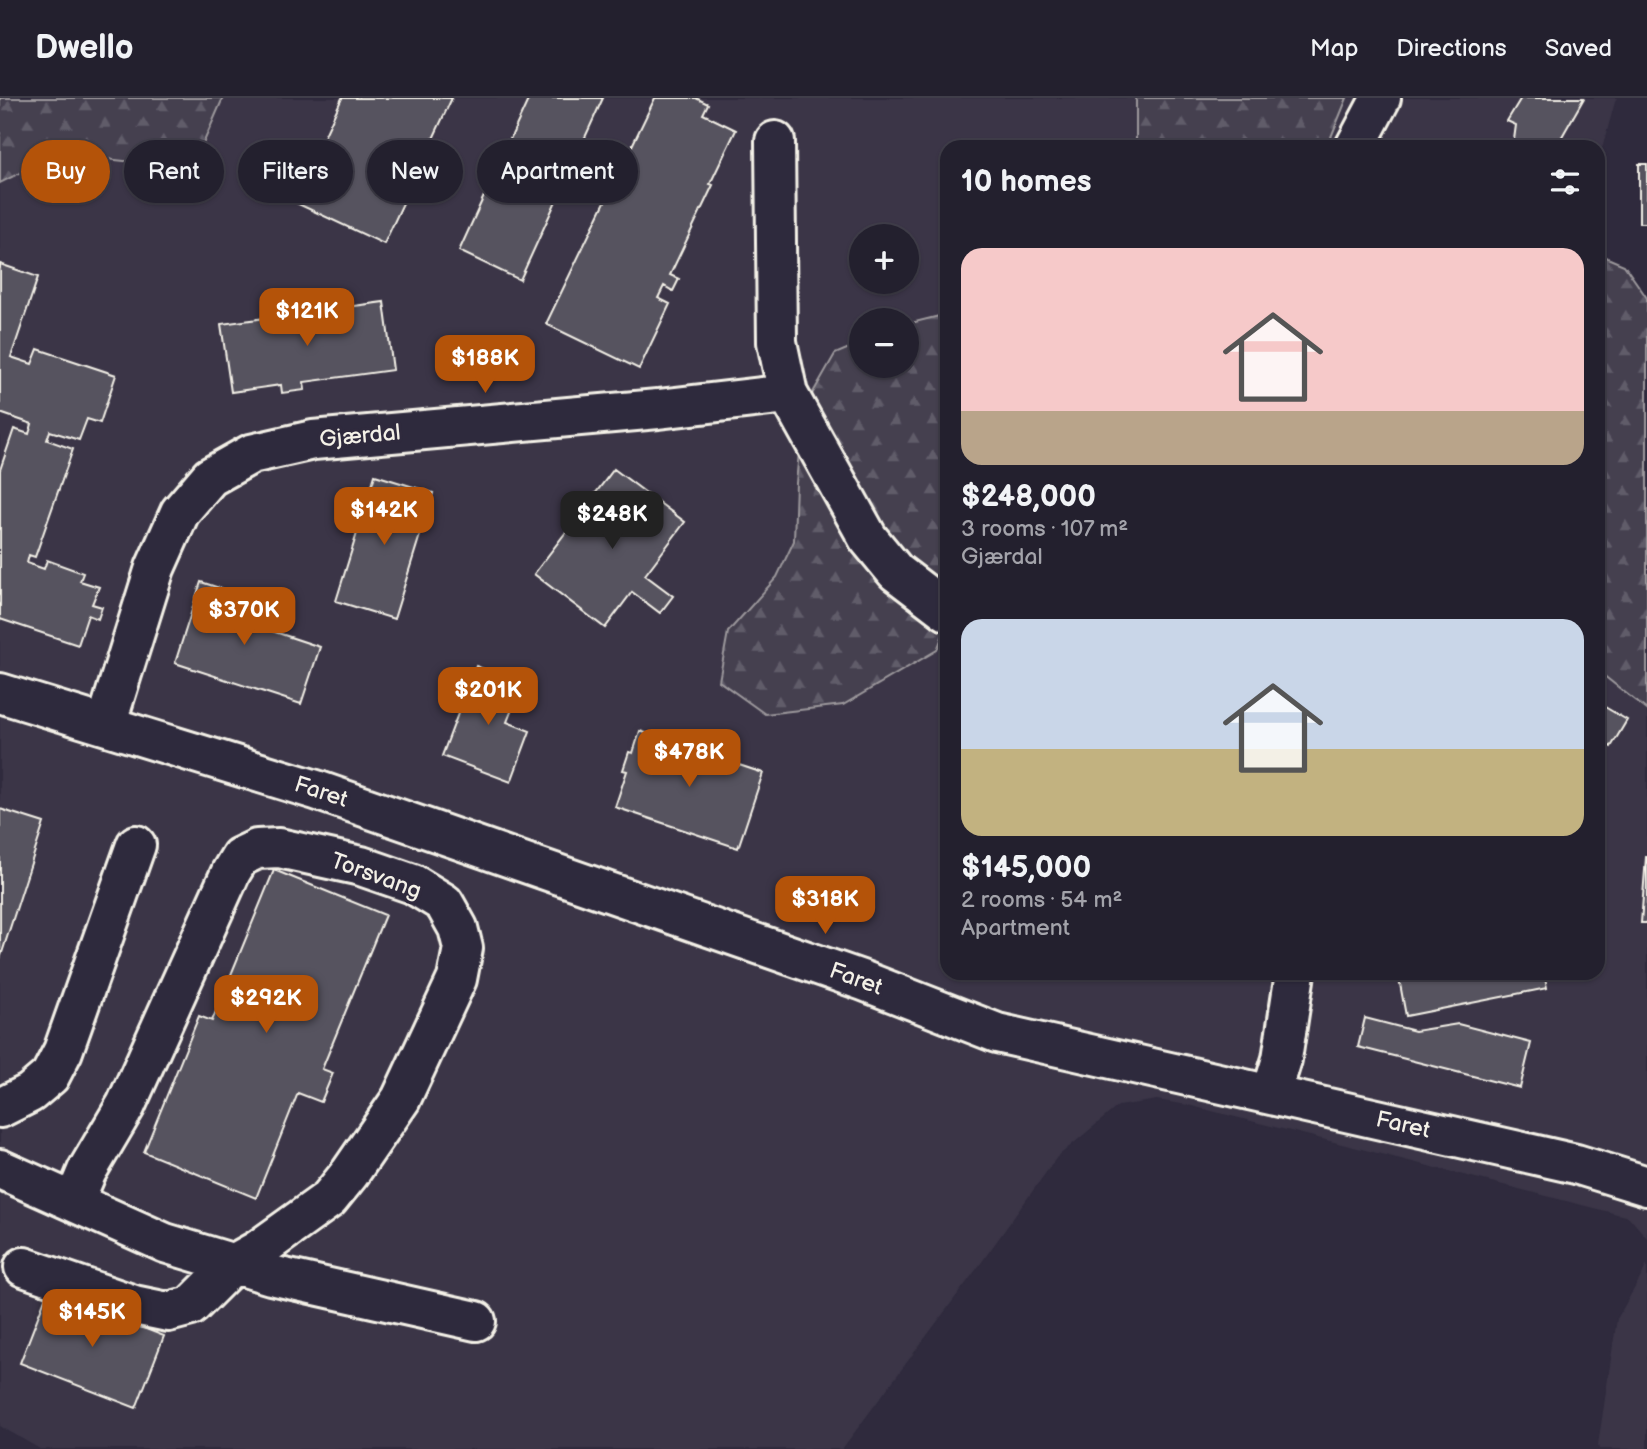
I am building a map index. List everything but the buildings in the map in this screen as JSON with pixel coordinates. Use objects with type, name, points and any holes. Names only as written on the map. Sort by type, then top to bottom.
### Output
[{"type":"street","points":[[1358,140],[1381,98]]},
{"type":"street","points":[[775,141],[777,342],[788,394],[868,538],[896,572],[940,606]]},
{"type":"street","name":"Gjærdal","points":[[106,725],[155,568],[180,512],[210,477],[251,454],[313,440],[658,409],[788,394]]},
{"type":"street","name":"Faret","points":[[0,693],[316,790],[864,981],[997,1033],[1576,1164],[1647,1186]]},
{"type":"street","points":[[0,1108],[30,1093],[50,1076],[63,1051],[136,845]]},
{"type":"street","name":"Torsvang","points":[[24,1267],[134,1306],[168,1312],[191,1306],[233,1264],[258,1250],[329,1199],[401,1099],[457,979],[463,948],[458,928],[444,903],[413,884],[361,866],[279,848],[257,849],[240,857],[230,872],[126,1105],[86,1171],[74,1202]]},
{"type":"street","points":[[1271,1095],[1282,1059],[1294,980]]},
{"type":"street","points":[[0,1169],[165,1243],[271,1275],[476,1321]]},
{"type":"shaded area","points":[[223,98],[1136,98],[1136,140],[940,140],[940,316],[919,321],[919,308],[849,308],[849,348],[835,354],[796,483],[794,541],[777,577],[728,632],[940,624],[940,980],[1605,980],[1605,677],[1647,710],[1647,1238],[1629,1217],[1188,1105],[1157,1100],[1118,1106],[1057,1157],[842,1449],[40,1449],[0,1426],[0,183],[21,172],[21,203],[110,203],[110,159],[124,161],[124,203],[224,203],[224,140],[205,140]]},
{"type":"shaded area","points":[[1347,98],[1617,98],[1604,140],[1330,140]]},
{"type":"shaded area","points":[[1647,1264],[1647,1449],[1599,1449],[1617,1319]]},
{"type":"green space","points":[[0,98],[223,98],[205,140],[124,140],[124,161],[110,159],[110,140],[21,140],[21,172],[0,183]]},
{"type":"green space","points":[[1136,98],[1347,98],[1330,140],[1136,140]]},
{"type":"green space","points":[[1605,257],[1624,265],[1647,298],[1647,710],[1605,677]]},
{"type":"green space","points":[[940,316],[940,642],[937,650],[843,705],[765,714],[719,681],[728,632],[777,577],[794,541],[803,410],[835,354],[849,348],[849,378],[919,378],[919,321]]}]
